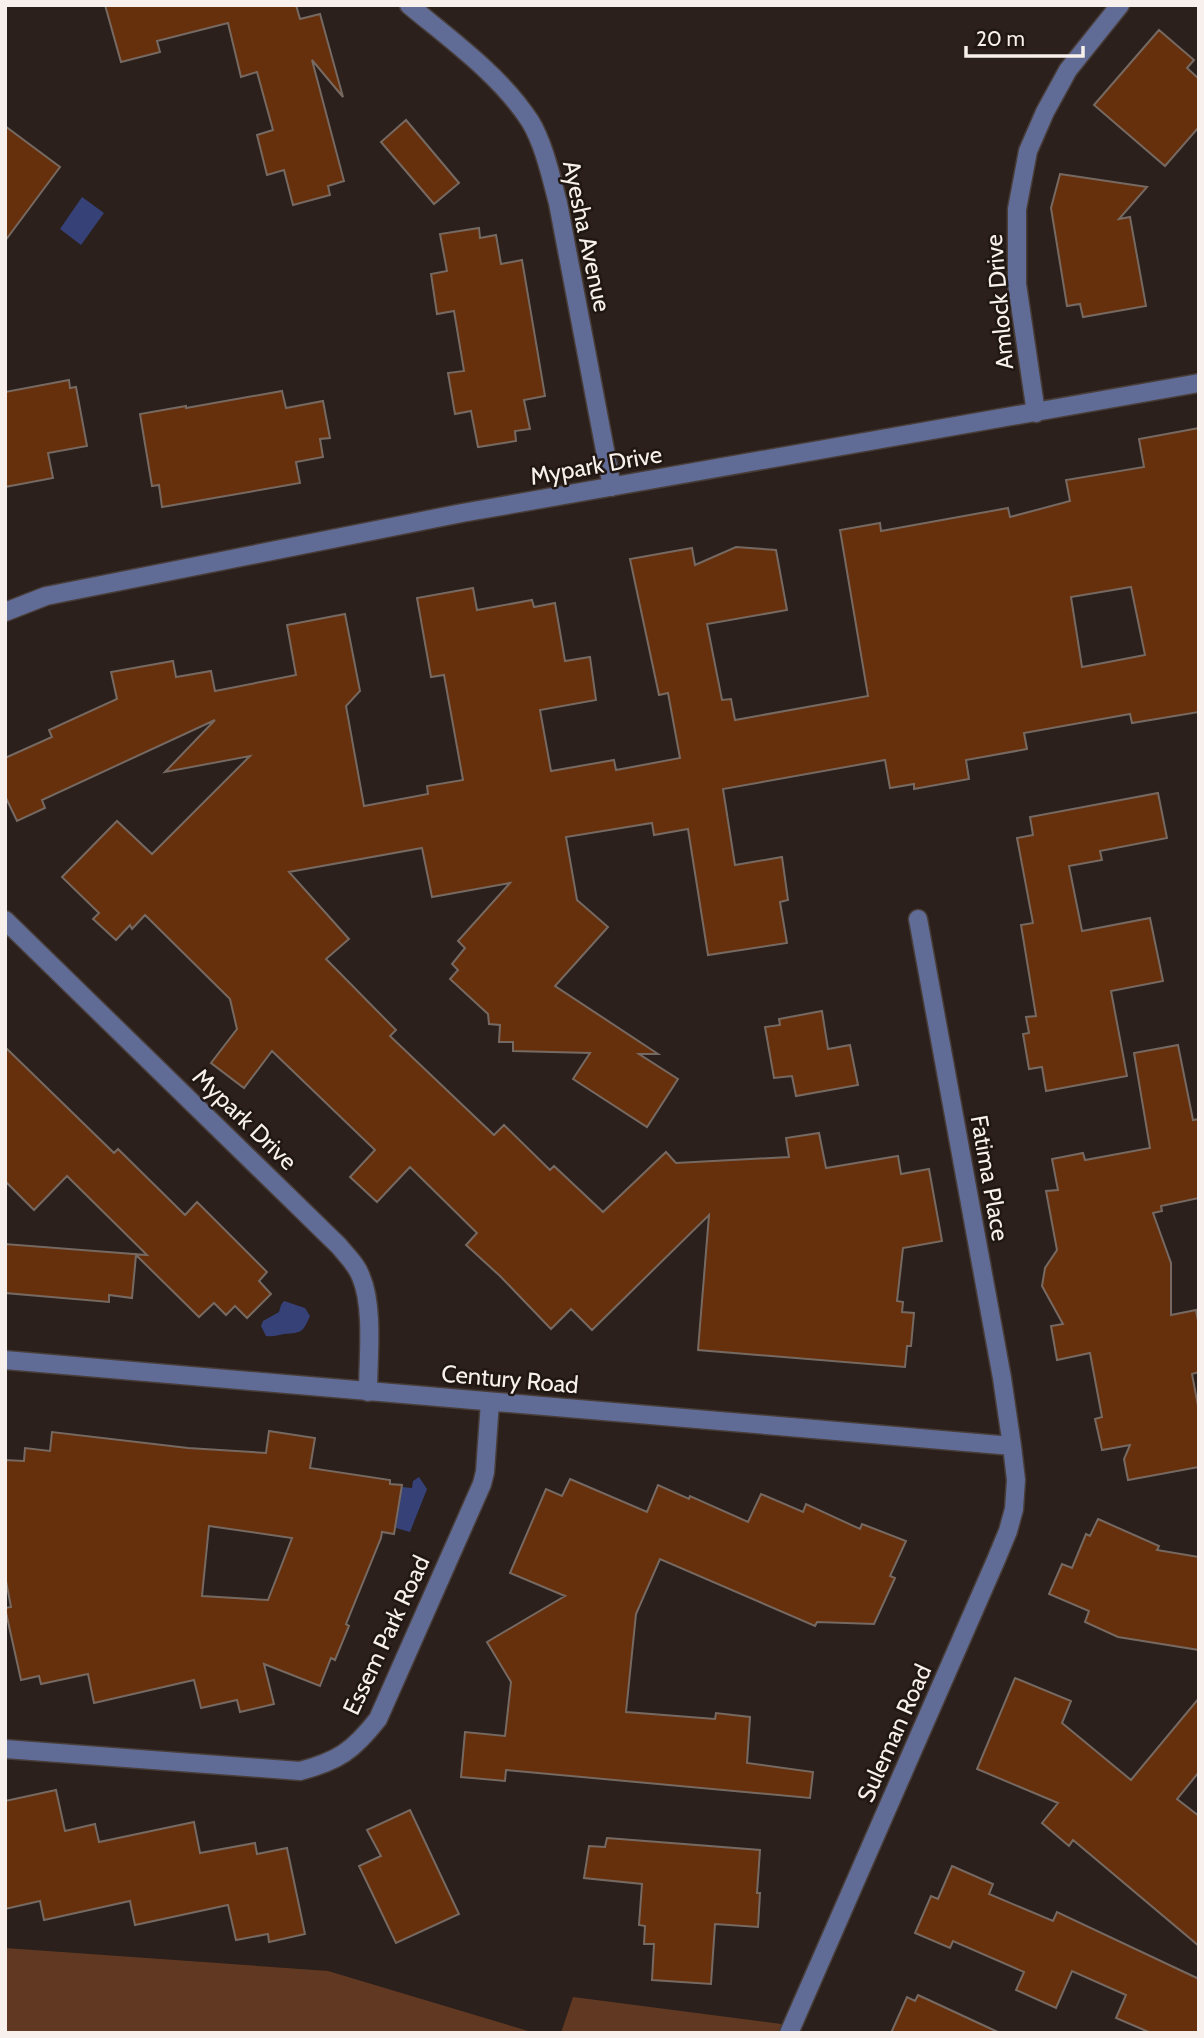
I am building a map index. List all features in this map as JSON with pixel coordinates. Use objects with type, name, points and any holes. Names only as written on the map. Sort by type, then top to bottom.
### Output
[{"type":"street","name":"Ayesha Avenue","points":[[409,5],[471,57],[507,92],[531,123],[548,164],[558,203],[612,487]]},
{"type":"street","name":"Amlock Drive","points":[[1036,413],[1017,284],[1017,209],[1028,150],[1068,70],[1121,5]]},
{"type":"street","name":"Mypark Drive","points":[[5,612],[30,601],[59,594],[462,513],[1199,383]]},
{"type":"street","name":"Fatima Place","points":[[918,919],[1012,1446]]},
{"type":"street","name":"Mypark Drive","points":[[5,920],[339,1246],[354,1264],[367,1298],[368,1392]]},
{"type":"street","name":"Century Road","points":[[5,1360],[1012,1446]]},
{"type":"street","name":"Essem Park Road","points":[[5,1749],[300,1771],[336,1759],[354,1746],[378,1719],[482,1484],[490,1402]]},
{"type":"street","name":"Suleman Road","points":[[789,2033],[1008,1531],[1014,1509],[1016,1480],[1012,1446]]},
{"type":"shaded area","points":[[5,1948],[328,1971],[535,2033],[5,2033]]},
{"type":"shaded area","points":[[573,1997],[789,2025],[785,2033],[561,2033]]},
{"type":"water","points":[[82,197],[104,213],[81,245],[60,229]]},
{"type":"water","points":[[284,1301],[305,1308],[310,1316],[306,1325],[298,1332],[266,1336],[261,1326],[263,1321],[279,1312]]},
{"type":"water","points":[[419,1477],[427,1489],[410,1532],[396,1528],[402,1487],[412,1488],[413,1481]]},
{"type":"building","points":[[105,5],[296,5],[300,19],[320,14],[343,97],[312,60],[344,181],[328,186],[330,195],[293,205],[284,170],[267,175],[257,135],[273,130],[257,72],[241,77],[228,23],[157,41],[160,52],[121,62]]},
{"type":"building","points":[[1159,30],[1194,60],[1187,68],[1199,79],[1199,127],[1165,166],[1094,105]]},
{"type":"building","points":[[406,120],[459,183],[434,204],[381,142]]},
{"type":"building","points":[[5,126],[60,167],[5,241]]},
{"type":"building","points":[[1060,174],[1147,187],[1119,219],[1130,217],[1146,306],[1083,317],[1080,304],[1067,306],[1051,208]]},
{"type":"building","points":[[479,228],[480,238],[496,235],[501,264],[522,260],[545,396],[524,400],[530,429],[515,431],[516,441],[478,447],[471,411],[455,414],[448,373],[464,371],[454,311],[437,314],[431,274],[447,271],[440,234]]},
{"type":"building","points":[[69,380],[70,388],[76,387],[87,446],[48,453],[53,478],[5,487],[5,392]]},
{"type":"building","points":[[282,391],[286,408],[323,401],[330,438],[320,439],[323,457],[296,462],[300,483],[162,507],[159,485],[152,486],[140,414]]},
{"type":"building","points":[[1199,428],[1199,712],[1132,723],[1130,714],[1024,733],[1027,749],[966,760],[969,779],[914,789],[914,784],[890,788],[885,760],[723,789],[735,865],[782,857],[788,900],[780,902],[787,943],[708,955],[688,829],[654,835],[652,823],[566,837],[577,900],[608,927],[555,986],[658,1054],[639,1054],[678,1079],[647,1127],[573,1079],[590,1053],[513,1051],[513,1042],[499,1042],[500,1025],[489,1024],[488,1014],[450,979],[458,970],[452,964],[465,948],[458,941],[510,883],[432,897],[422,848],[289,872],[349,939],[326,959],[396,1030],[390,1036],[494,1135],[504,1125],[550,1170],[554,1166],[603,1212],[666,1152],[676,1163],[789,1157],[786,1138],[819,1133],[826,1168],[898,1156],[901,1174],[929,1169],[942,1241],[903,1248],[897,1301],[903,1302],[902,1312],[914,1313],[911,1346],[907,1346],[905,1367],[698,1350],[709,1215],[592,1330],[571,1309],[551,1329],[466,1245],[477,1233],[410,1167],[377,1202],[350,1177],[375,1150],[272,1051],[244,1088],[211,1063],[237,1029],[230,999],[145,915],[132,929],[130,925],[116,940],[93,919],[99,913],[62,877],[117,821],[152,854],[250,756],[165,772],[215,720],[42,800],[45,808],[17,821],[5,796],[5,758],[52,737],[49,730],[117,699],[111,672],[173,661],[176,677],[211,671],[215,691],[296,675],[287,625],[345,614],[360,691],[346,706],[364,806],[428,794],[427,786],[463,780],[444,675],[431,677],[417,598],[473,588],[477,610],[532,600],[534,607],[555,603],[565,661],[590,657],[596,700],[540,710],[551,771],[614,760],[616,770],[680,758],[668,693],[659,695],[630,559],[692,548],[695,565],[736,547],[776,550],[787,610],[707,624],[722,700],[731,699],[735,720],[868,696],[840,530],[880,523],[881,531],[1008,508],[1010,517],[1070,501],[1066,480],[1144,467],[1139,439]],"holes":[[[1131,587],[1145,655],[1082,667],[1071,597]]]},
{"type":"building","points":[[1158,793],[1167,838],[1100,851],[1102,860],[1069,866],[1082,931],[1150,918],[1163,981],[1111,991],[1127,1076],[1046,1091],[1042,1067],[1029,1069],[1023,1034],[1029,1033],[1026,1017],[1036,1016],[1021,925],[1033,923],[1017,838],[1033,835],[1030,817]]},
{"type":"building","points":[[822,1011],[828,1049],[850,1045],[858,1085],[796,1096],[792,1076],[774,1078],[765,1027],[780,1025],[779,1019]]},
{"type":"building","points":[[1178,1045],[1193,1120],[1199,1119],[1199,1198],[1161,1206],[1162,1211],[1153,1213],[1171,1263],[1171,1315],[1196,1310],[1199,1326],[1199,1372],[1192,1374],[1199,1411],[1199,1467],[1128,1480],[1124,1459],[1130,1445],[1102,1450],[1095,1419],[1102,1417],[1090,1353],[1057,1360],[1051,1326],[1063,1324],[1042,1286],[1045,1268],[1057,1250],[1046,1191],[1058,1190],[1052,1159],[1083,1153],[1085,1160],[1150,1148],[1134,1053]]},
{"type":"building","points":[[5,1047],[114,1153],[118,1149],[185,1215],[197,1202],[267,1272],[259,1281],[271,1294],[247,1318],[235,1306],[226,1315],[214,1303],[199,1317],[136,1255],[132,1298],[109,1295],[109,1302],[5,1293],[5,1244],[147,1255],[67,1176],[34,1210],[5,1181]]},
{"type":"building","points":[[269,1431],[315,1438],[310,1468],[390,1480],[390,1484],[402,1485],[394,1534],[382,1532],[346,1624],[349,1626],[335,1660],[331,1658],[320,1686],[264,1664],[274,1704],[240,1712],[237,1700],[201,1708],[194,1680],[94,1703],[88,1674],[41,1684],[39,1676],[21,1680],[5,1608],[11,1607],[5,1576],[5,1460],[24,1461],[25,1448],[50,1451],[52,1432],[188,1448],[266,1453]],"holes":[[[209,1526],[292,1538],[268,1600],[202,1596]]]},
{"type":"building","points":[[570,1479],[647,1512],[658,1485],[748,1522],[761,1494],[803,1512],[806,1504],[860,1529],[862,1524],[906,1541],[890,1576],[895,1578],[874,1624],[817,1622],[815,1626],[660,1559],[636,1614],[626,1712],[715,1719],[716,1713],[750,1717],[747,1763],[813,1772],[810,1798],[506,1770],[505,1781],[461,1777],[465,1732],[505,1736],[511,1682],[487,1642],[565,1596],[510,1573],[546,1489],[562,1496]]},
{"type":"building","points":[[1098,1519],[1159,1546],[1157,1550],[1199,1557],[1199,1650],[1118,1637],[1085,1622],[1089,1611],[1049,1594],[1062,1564],[1072,1568],[1086,1534],[1090,1536]]},
{"type":"building","points":[[1015,1678],[1071,1701],[1062,1723],[1131,1780],[1199,1698],[1199,1772],[1177,1799],[1199,1816],[1199,1946],[1073,1840],[1069,1846],[1042,1823],[1058,1803],[977,1769]]},
{"type":"building","points":[[56,1790],[65,1831],[95,1824],[99,1842],[194,1822],[200,1853],[255,1843],[257,1854],[287,1848],[305,1934],[269,1942],[268,1934],[236,1940],[228,1905],[135,1925],[130,1901],[44,1920],[40,1901],[5,1909],[5,1801]]},
{"type":"building","points":[[410,1810],[459,1914],[396,1943],[359,1866],[381,1856],[367,1830]]},
{"type":"building","points":[[607,1838],[760,1850],[758,1927],[715,1924],[711,1984],[652,1980],[654,1944],[644,1944],[645,1926],[639,1925],[642,1884],[584,1878],[589,1846],[605,1847]]},
{"type":"building","points":[[952,1866],[993,1884],[989,1894],[1053,1921],[1057,1912],[1199,1979],[1199,2033],[1151,2033],[1116,2018],[1126,1995],[1072,1971],[1056,2008],[1016,1990],[1024,1972],[953,1941],[950,1948],[915,1933],[931,1896],[938,1899]]},
{"type":"building","points":[[918,1995],[1000,2033],[891,2033],[907,1997],[915,2001]]}]
